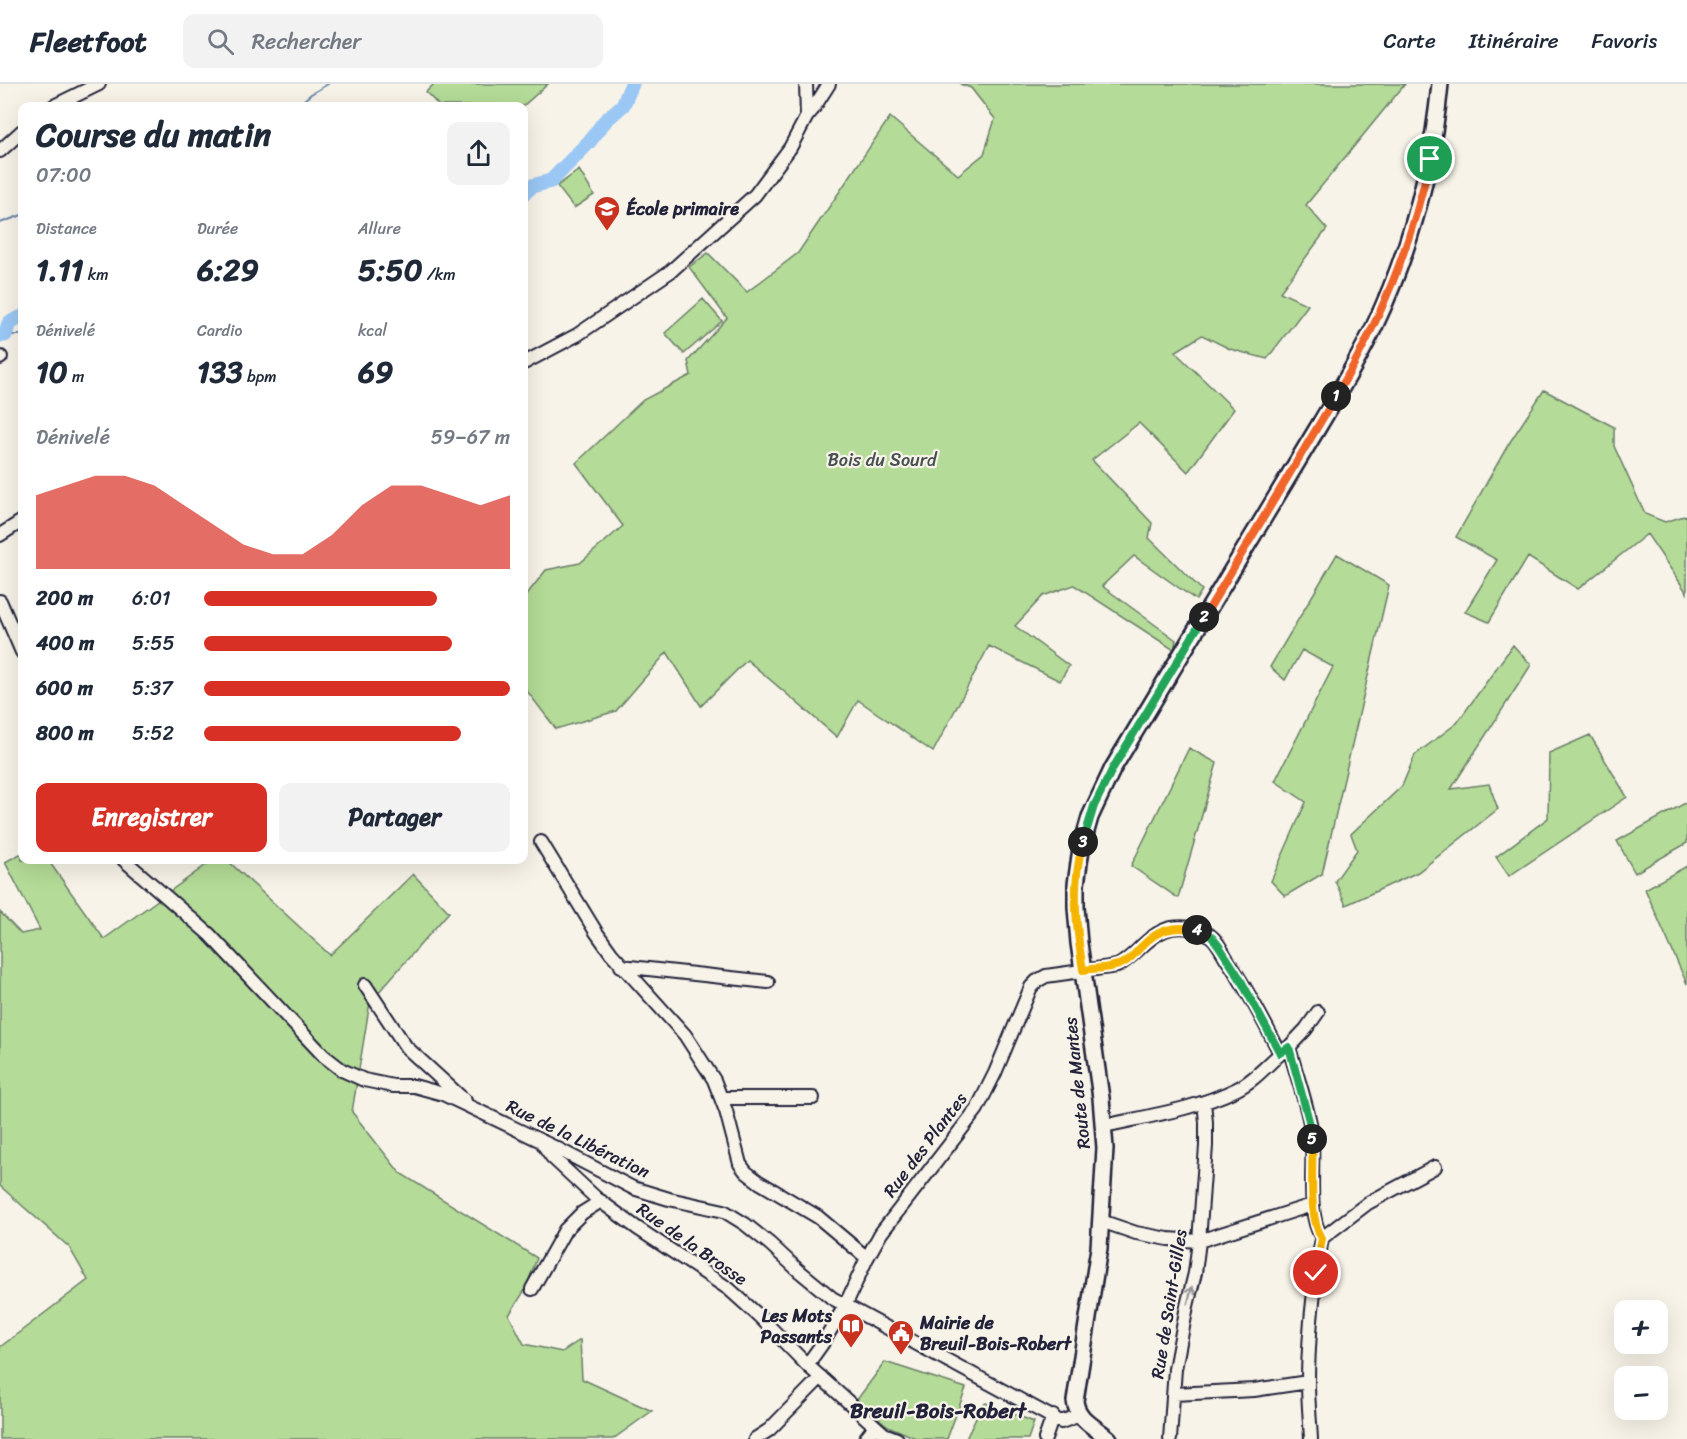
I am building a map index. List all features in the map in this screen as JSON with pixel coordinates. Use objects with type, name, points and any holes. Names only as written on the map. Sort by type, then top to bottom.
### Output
[{"type":"main road","name":"Route de Mantes","points":[[1080,1415],[1075,1396],[1095,1275],[1101,1221],[1104,1126],[1077,924],[1075,893],[1078,861],[1084,837],[1094,806],[1113,768],[1332,404],[1373,329],[1401,261],[1418,210],[1430,159],[1440,84]]},
{"type":"main road","points":[[1080,1415],[1106,1436]]},
{"type":"street","points":[[62,102],[99,84]]},
{"type":"street","points":[[806,84],[807,116]]},
{"type":"street","points":[[528,361],[577,335],[671,271],[754,195],[790,148],[807,116],[829,84]]},
{"type":"street","points":[[0,151],[18,135]]},
{"type":"street","points":[[0,536],[18,524]]},
{"type":"street","points":[[0,601],[18,643]]},
{"type":"street","points":[[541,842],[596,932],[621,966],[685,1035],[714,1080],[722,1098],[740,1164],[746,1172],[818,1217],[867,1257]]},
{"type":"street","name":"Rue de la Libération","points":[[129,864],[209,934],[324,1056],[342,1070],[363,1080],[393,1086],[414,1086],[443,1094],[633,1188],[669,1199],[724,1211],[771,1244],[798,1270],[845,1306],[1061,1422],[1080,1415]]},
{"type":"street","name":"Rue des Plantes","points":[[807,1365],[845,1306],[867,1257],[881,1233],[977,1109],[1032,987],[1037,981],[1046,976],[1117,966],[1128,961],[1144,943],[1166,929],[1182,927],[1199,931],[1211,936],[1219,946],[1285,1050]]},
{"type":"street","points":[[621,966],[768,982]]},
{"type":"street","points":[[365,985],[406,1047],[475,1109]]},
{"type":"street","points":[[1104,1126],[1192,1107],[1238,1089],[1285,1050],[1306,1029],[1318,1012]]},
{"type":"street","points":[[1285,1050],[1311,1128],[1312,1205],[1318,1232],[1322,1238],[1313,1293],[1308,1382],[1311,1439]]},
{"type":"street","points":[[722,1098],[813,1098]]},
{"type":"street","name":"Rue de Saint-Gilles","points":[[1170,1439],[1175,1369],[1186,1306],[1195,1274],[1199,1241],[1206,1146],[1204,1102]]},
{"type":"street","name":"Rue de la Brosse","points":[[540,1140],[552,1157],[601,1201],[637,1228],[729,1289],[820,1377],[884,1434],[897,1439]]},
{"type":"street","points":[[1322,1238],[1368,1203],[1435,1167]]},
{"type":"street","points":[[532,1289],[565,1230],[582,1213],[601,1201]]},
{"type":"street","points":[[1101,1221],[1136,1233],[1168,1239],[1199,1241],[1312,1205]]},
{"type":"street","points":[[755,1439],[769,1430],[820,1377]]},
{"type":"street","points":[[1174,1394],[1254,1390],[1308,1382]]},
{"type":"street","points":[[1045,1439],[1053,1416]]},
{"type":"street","points":[[865,1439],[875,1426]]},
{"type":"green space","points":[[434,84],[548,84],[528,102],[435,102],[426,92]]},
{"type":"green space","name":"Bois du Sourd","points":[[960,84],[1405,84],[1306,205],[1327,229],[1280,292],[1308,305],[1267,359],[1230,349],[1202,335],[1175,352],[1234,409],[1188,472],[1139,423],[1092,460],[1152,523],[1149,538],[1202,590],[1196,600],[1134,556],[1102,586],[1176,640],[1174,650],[1074,585],[1043,596],[1015,626],[1069,666],[1060,681],[989,646],[933,752],[858,700],[837,737],[747,660],[701,706],[667,652],[616,711],[556,729],[528,692],[528,593],[546,570],[580,563],[623,526],[576,463],[643,400],[691,375],[688,361],[727,318],[689,267],[708,253],[747,292],[798,253],[890,117],[958,175],[984,154],[995,119],[971,88]]},
{"type":"green space","points":[[579,170],[594,195],[574,208],[557,186]]},
{"type":"green space","points":[[703,299],[722,321],[684,354],[665,333]]},
{"type":"green space","points":[[1544,390],[1614,427],[1614,446],[1645,514],[1665,522],[1687,515],[1687,593],[1647,534],[1578,589],[1528,557],[1489,622],[1465,612],[1497,560],[1456,537],[1508,445]]},
{"type":"green space","points":[[1337,554],[1389,585],[1322,874],[1285,896],[1271,881],[1306,802],[1275,781],[1333,667],[1302,650],[1285,680],[1270,667]]},
{"type":"green space","points":[[1513,645],[1531,665],[1451,789],[1489,784],[1498,809],[1418,872],[1346,905],[1335,881],[1357,850],[1351,834],[1402,786],[1415,755],[1457,723]]},
{"type":"green space","points":[[1590,735],[1627,797],[1509,876],[1496,857],[1548,818],[1549,753]]},
{"type":"green space","points":[[1189,748],[1217,763],[1178,898],[1131,866]]},
{"type":"green space","points":[[1687,802],[1687,843],[1635,873],[1617,841]]},
{"type":"green space","points":[[18,855],[18,864],[51,864],[104,939],[207,864],[231,864],[330,955],[413,874],[449,912],[370,1002],[352,1112],[400,1173],[537,1258],[525,1290],[509,1315],[524,1344],[562,1352],[580,1340],[582,1379],[652,1411],[613,1439],[0,1439],[0,1347],[88,1280],[69,1247],[0,1186],[0,912],[21,934],[40,930],[5,862]]},
{"type":"green space","points":[[1687,866],[1687,984],[1645,889]]},
{"type":"green space","points":[[885,1362],[966,1388],[947,1439],[918,1439],[888,1426],[856,1401]]},
{"type":"green space","points":[[986,1403],[1034,1422],[1028,1439],[966,1439],[981,1406]]},
{"type":"waterway","points":[[302,102],[328,84]]},
{"type":"waterway","points":[[528,190],[532,186],[551,181],[589,142],[605,121],[623,105],[632,84]]},
{"type":"waterway","points":[[0,223],[18,216]]},
{"type":"waterway","points":[[0,335],[5,335],[9,323],[18,319]]},
{"type":"waterway","points":[[5,335],[18,335]]},
{"type":"place","name":"École primaire","points":[[607,232]]},
{"type":"place","name":"Les Mots Passants","points":[[851,1349]]},
{"type":"place","name":"Mairie de Breuil-Bois-Robert","points":[[901,1356]]},
{"type":"district","name":"Breuil-Bois-Robert","points":[[938,1411]]},
{"type":"route","points":[[1316,1273],[1322,1238],[1318,1232],[1312,1205],[1311,1128],[1289,1047],[1280,1053],[1239,977],[1219,946],[1211,936],[1199,931],[1182,927],[1166,929],[1144,943],[1128,961],[1117,966],[1083,970],[1076,907],[1078,861],[1094,806],[1113,768],[1320,424],[1373,329],[1410,234],[1430,159]]}]
